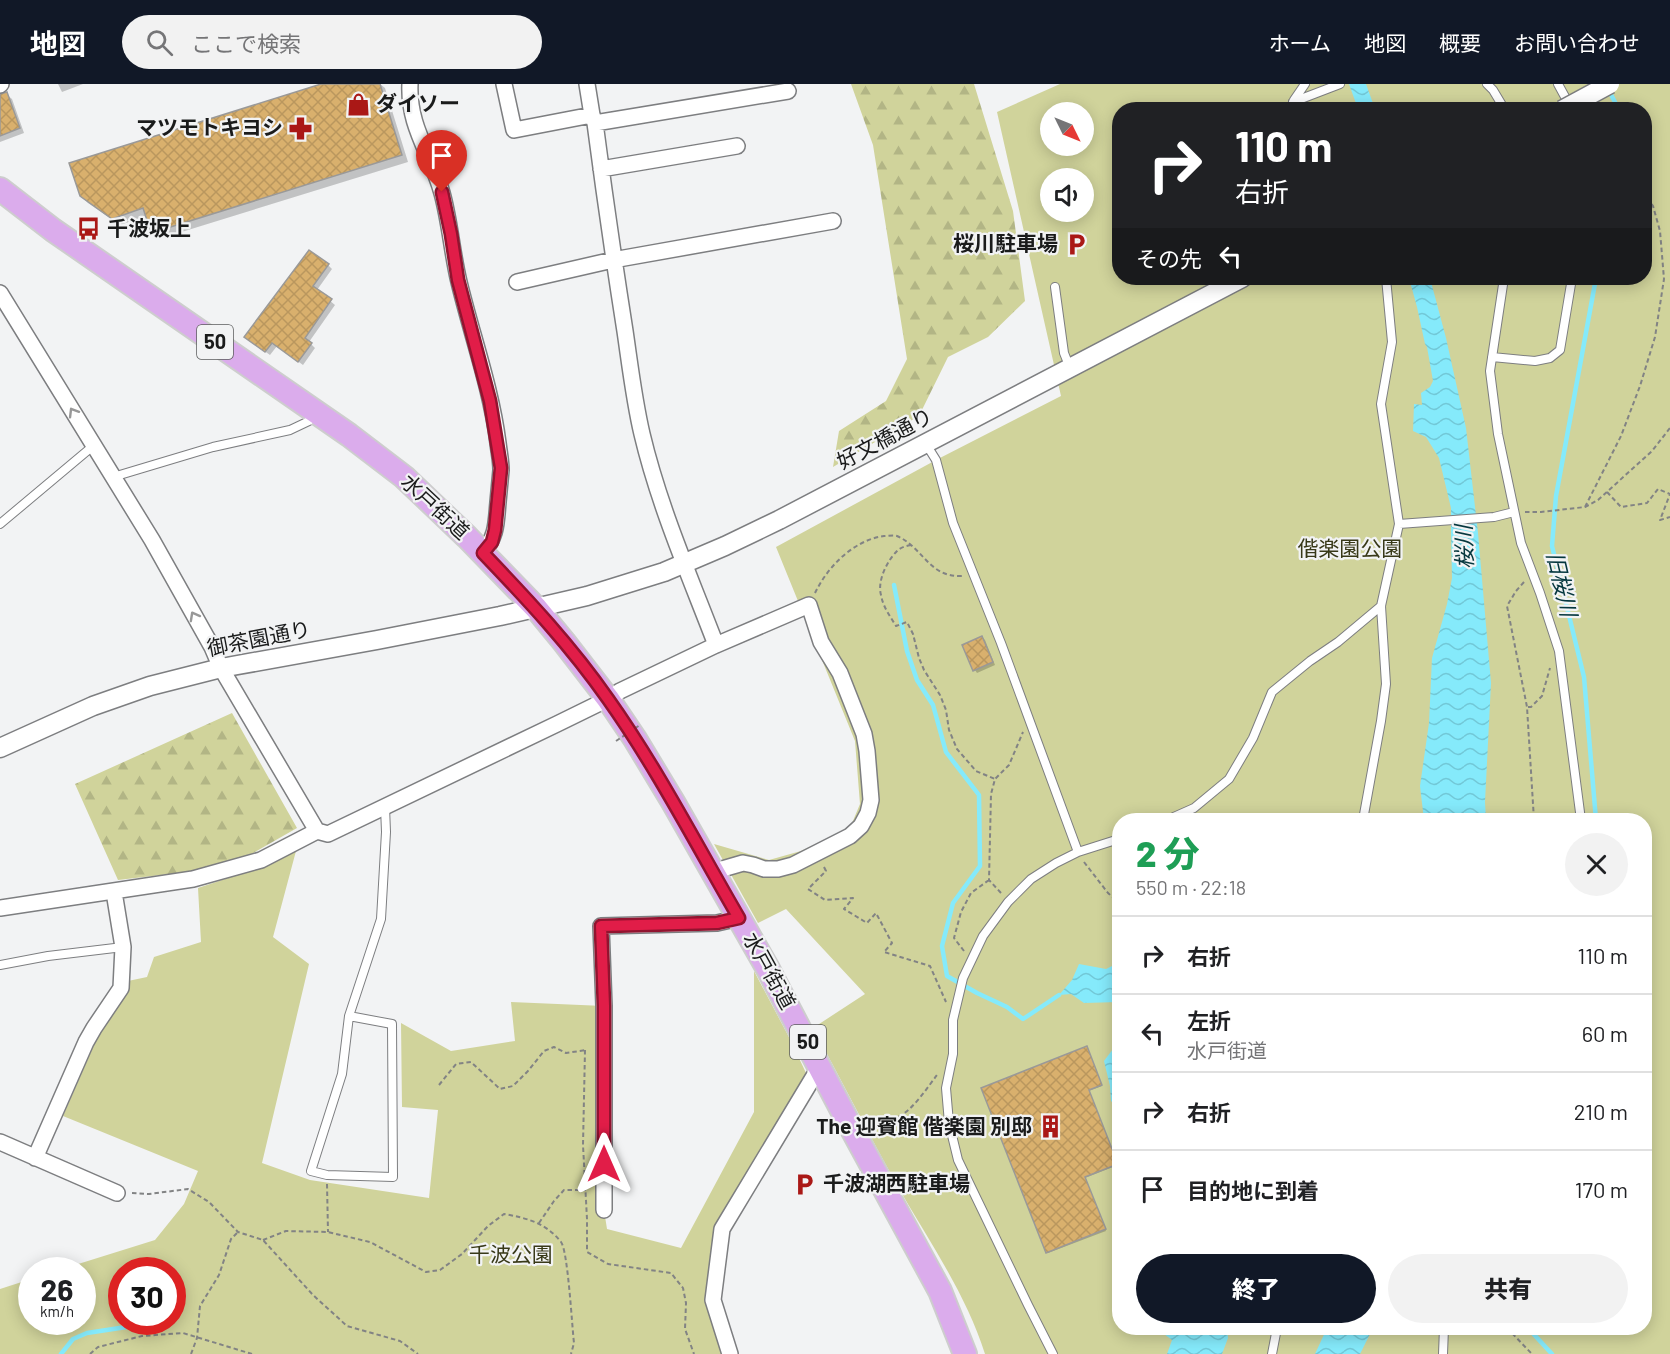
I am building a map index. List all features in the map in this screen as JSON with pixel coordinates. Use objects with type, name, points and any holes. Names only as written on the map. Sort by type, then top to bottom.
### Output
[{"type":"main road","name":"水戸街道","points":[[0,189],[62,236],[349,435],[404,477],[483,553],[536,608],[574,653],[635,739],[674,802],[768,969],[940,1291],[966,1354]]},
{"type":"street","points":[[410,84],[409,98],[413,120],[442,192],[458,280],[496,430],[501,468],[495,530],[492,542],[483,553]]},
{"type":"street","points":[[504,84],[514,130],[788,91]]},
{"type":"street","points":[[587,84],[636,405],[643,437],[684,564],[716,645]]},
{"type":"street","points":[[1577,102],[1610,84]]},
{"type":"street","points":[[601,169],[737,146]]},
{"type":"street","points":[[517,282],[614,260],[833,221]]},
{"type":"street","name":"好文橋通り","points":[[536,608],[642,580],[684,564],[779,520],[1229,285]]},
{"type":"street","points":[[0,293],[152,540],[212,647],[221,668],[317,831],[328,834],[716,645],[809,605],[821,642],[840,673],[864,734],[871,800],[868,813],[861,826],[850,836],[793,866],[764,869],[743,863],[712,872]]},
{"type":"street","name":"御茶園通り","points":[[1,744],[93,706],[150,686],[221,668],[536,608]]},
{"type":"street","points":[[0,908],[193,879],[261,860],[317,831]]},
{"type":"street","points":[[35,1158],[86,1042],[121,988],[123,947],[114,892]]},
{"type":"street","points":[[604,1210],[601,926],[717,923],[739,918]]},
{"type":"street","points":[[730,1354],[713,1300],[722,1229],[820,1066]]},
{"type":"street","points":[[0,1142],[117,1193]]},
{"type":"lane","points":[[1296,102],[1305,84]]},
{"type":"lane","points":[[1301,102],[1329,87],[1340,84]]},
{"type":"lane","points":[[1487,84],[1500,102]]},
{"type":"lane","points":[[1558,84],[1568,102]]},
{"type":"lane","points":[[1364,813],[1386,684],[1381,606],[1399,524],[1381,404],[1392,342],[1387,285]]},
{"type":"lane","points":[[1503,285],[1490,371],[1497,434],[1521,543],[1540,593],[1559,656],[1580,813]]},
{"type":"lane","points":[[1492,357],[1535,361],[1550,358],[1560,350],[1571,285]]},
{"type":"lane","points":[[1055,287],[1064,353],[1070,368]]},
{"type":"lane","points":[[113,477],[213,447],[290,430],[309,421],[312,409]]},
{"type":"lane","points":[[926,443],[936,460],[953,523],[1078,852]]},
{"type":"lane","points":[[0,524],[93,446]]},
{"type":"lane","points":[[1399,524],[1494,517],[1514,512]]},
{"type":"lane","points":[[1183,813],[1194,808],[1229,779],[1253,738],[1272,692],[1381,606]]},
{"type":"lane","points":[[350,1016],[392,1024],[393,1178],[327,1176],[311,1171],[342,1074],[350,1016],[381,919],[386,832],[385,807]]},
{"type":"lane","points":[[1053,1354],[958,1160],[949,1123],[946,1088],[953,1053],[953,1020],[963,978],[983,936],[1008,902],[1031,879],[1056,863],[1078,852],[1112,841]]},
{"type":"lane","points":[[0,965],[48,956],[123,947]]},
{"type":"lane","points":[[1272,1354],[1275,1335]]},
{"type":"lane","points":[[1443,1354],[1444,1335]]},
{"type":"path","points":[[1585,507],[1622,436],[1655,337],[1664,279],[1659,231],[1652,205]]},
{"type":"path","points":[[1514,512],[1541,512],[1585,507],[1598,500],[1652,451],[1670,428]]},
{"type":"path","points":[[1607,492],[1622,507],[1647,503],[1658,489],[1670,494],[1660,520],[1670,517]]},
{"type":"path","points":[[809,605],[821,581],[854,547],[876,537],[896,535],[911,545],[938,571],[954,577],[974,576]]},
{"type":"path","points":[[911,545],[899,549],[889,561],[882,578],[880,593],[887,613],[896,626],[907,622],[924,670],[940,695],[946,710],[949,730],[957,749],[976,771],[995,779]]},
{"type":"path","points":[[1532,573],[1516,591],[1507,606],[1527,707],[1533,813]]},
{"type":"path","points":[[1527,707],[1532,707],[1542,696],[1549,668],[1559,656]]},
{"type":"path","points":[[1008,902],[989,880],[991,794],[995,779],[1009,765],[1028,718]]},
{"type":"path","points":[[616,741],[640,725]]},
{"type":"path","points":[[1078,852],[1095,878],[1112,897]]},
{"type":"path","points":[[819,853],[826,871],[808,889],[825,900],[853,898],[844,909],[867,923],[876,913],[892,943],[884,952],[930,966],[953,1020]]},
{"type":"path","points":[[973,957],[961,948],[954,938],[961,912],[971,893],[989,880]]},
{"type":"path","points":[[439,1085],[456,1065],[471,1062],[500,1089],[513,1086],[544,1051],[555,1047],[566,1053],[604,1047]]},
{"type":"path","points":[[847,1120],[881,1121],[898,1117],[914,1104],[953,1053]]},
{"type":"path","points":[[327,1176],[328,1232]]},
{"type":"path","points":[[117,1193],[149,1194],[188,1189],[209,1202],[238,1232],[263,1239],[313,1295],[347,1326],[400,1341],[418,1354]]},
{"type":"path","points":[[539,1224],[564,1190],[586,1190]]},
{"type":"path","points":[[263,1239],[286,1231],[328,1232],[370,1242],[426,1272],[440,1269],[462,1254],[488,1226],[504,1214],[530,1219],[550,1231],[563,1244],[574,1343],[572,1354]]},
{"type":"path","points":[[190,1354],[197,1338],[200,1306],[219,1275],[231,1239],[238,1232]]},
{"type":"path","points":[[90,1354],[98,1347],[142,1336],[183,1333],[252,1354]]},
{"type":"path","points":[[1514,1335],[1532,1354]]},
{"type":"green space","points":[[851,84],[974,84],[1013,211],[1025,301],[988,337],[948,357],[919,416],[833,467],[839,431],[886,401],[907,359],[873,145]]},
{"type":"green space","name":"偕楽園公園","points":[[1060,84],[1670,84],[1670,1354],[985,1354],[957,1289],[898,1187],[813,1028],[865,994],[786,909],[758,923],[714,844],[769,860],[801,851],[850,828],[860,804],[855,741],[776,547],[936,460],[1061,396],[997,112]]},
{"type":"green space","points":[[232,713],[297,828],[248,856],[187,872],[118,880],[75,784]]},
{"type":"green space","name":"千波公園","points":[[296,851],[273,937],[309,964],[262,1163],[310,1180],[429,1198],[438,1110],[402,1107],[401,1023],[451,1051],[515,1041],[511,1002],[604,1006],[604,1210],[607,1229],[681,1248],[754,1112],[754,971],[806,1073],[747,1187],[722,1229],[713,1300],[730,1354],[0,1354],[0,1289],[18,1283],[18,1335],[96,1335],[96,1258],[155,1240],[184,1204],[198,1171],[63,1116],[97,1038],[128,981],[147,977],[154,957],[201,942],[198,888],[261,867]]},
{"type":"water","points":[[1349,84],[1366,84],[1372,102],[1355,102]]},
{"type":"water","name":"桜川","points":[[1411,285],[1432,285],[1466,428],[1491,683],[1486,813],[1423,813],[1420,786],[1429,723],[1432,658],[1452,578],[1451,508],[1439,458],[1426,437],[1413,431],[1414,404],[1422,405],[1421,393],[1430,387],[1433,381]]},
{"type":"water","points":[[1079,964],[1106,969],[1112,966],[1112,1002],[1084,1003],[1071,994],[1059,995],[1072,980]]},
{"type":"water","points":[[1112,1050],[1112,1102],[1110,1086],[1104,1061]]},
{"type":"water","points":[[1165,1335],[1228,1335],[1228,1338],[1222,1354],[1167,1354],[1172,1340]]},
{"type":"water","points":[[1324,1335],[1370,1335],[1360,1354],[1315,1354]]},
{"type":"building","points":[[321,84],[380,84],[402,155],[151,233],[143,208],[112,219],[80,196],[69,163]]},
{"type":"building","points":[[7,92],[20,128],[0,136],[0,94]]},
{"type":"building","points":[[309,250],[329,264],[313,286],[332,299],[305,338],[312,343],[298,362],[272,343],[265,352],[244,337]]},
{"type":"building","points":[[982,636],[993,662],[973,671],[962,645]]},
{"type":"building","name":"The 迎賓館 偕楽園 別邸","points":[[1087,1046],[1102,1085],[1089,1090],[1112,1149],[1112,1166],[1085,1177],[1106,1229],[1046,1253],[981,1088]]},
{"type":"waterway","name":"旧桜川","points":[[1608,89],[1615,102]]},
{"type":"waterway","name":"旧桜川","points":[[1595,285],[1556,496],[1552,546],[1584,677],[1595,813]]},
{"type":"waterway","points":[[894,585],[907,651],[917,680],[933,705],[946,752],[979,795],[980,866],[953,903],[942,946],[947,976],[1007,1007],[1023,1019],[1059,995]]},
{"type":"waterway","points":[[61,1354],[73,1339],[87,1333],[108,1330]]},
{"type":"waterway","name":"旧桜川","points":[[1534,1335],[1552,1354]]},
{"type":"place","name":"ダイソー","points":[[358,104]]},
{"type":"place","name":"マツモトキヨシ","points":[[301,128]]},
{"type":"place","name":"千波坂上","points":[[89,229]]},
{"type":"place","name":"桜川駐車場","points":[[1076,244]]},
{"type":"place","name":"The 迎賓館 偕楽園 別邸","points":[[1050,1127]]},
{"type":"place","name":"千波湖西駐車場","points":[[805,1184]]},
{"type":"route","points":[[442,192],[458,280],[490,401],[501,468],[495,530],[492,542],[483,553],[536,608],[574,653],[608,699],[674,802],[739,918],[717,923],[601,926],[604,1006],[604,1164]]}]
